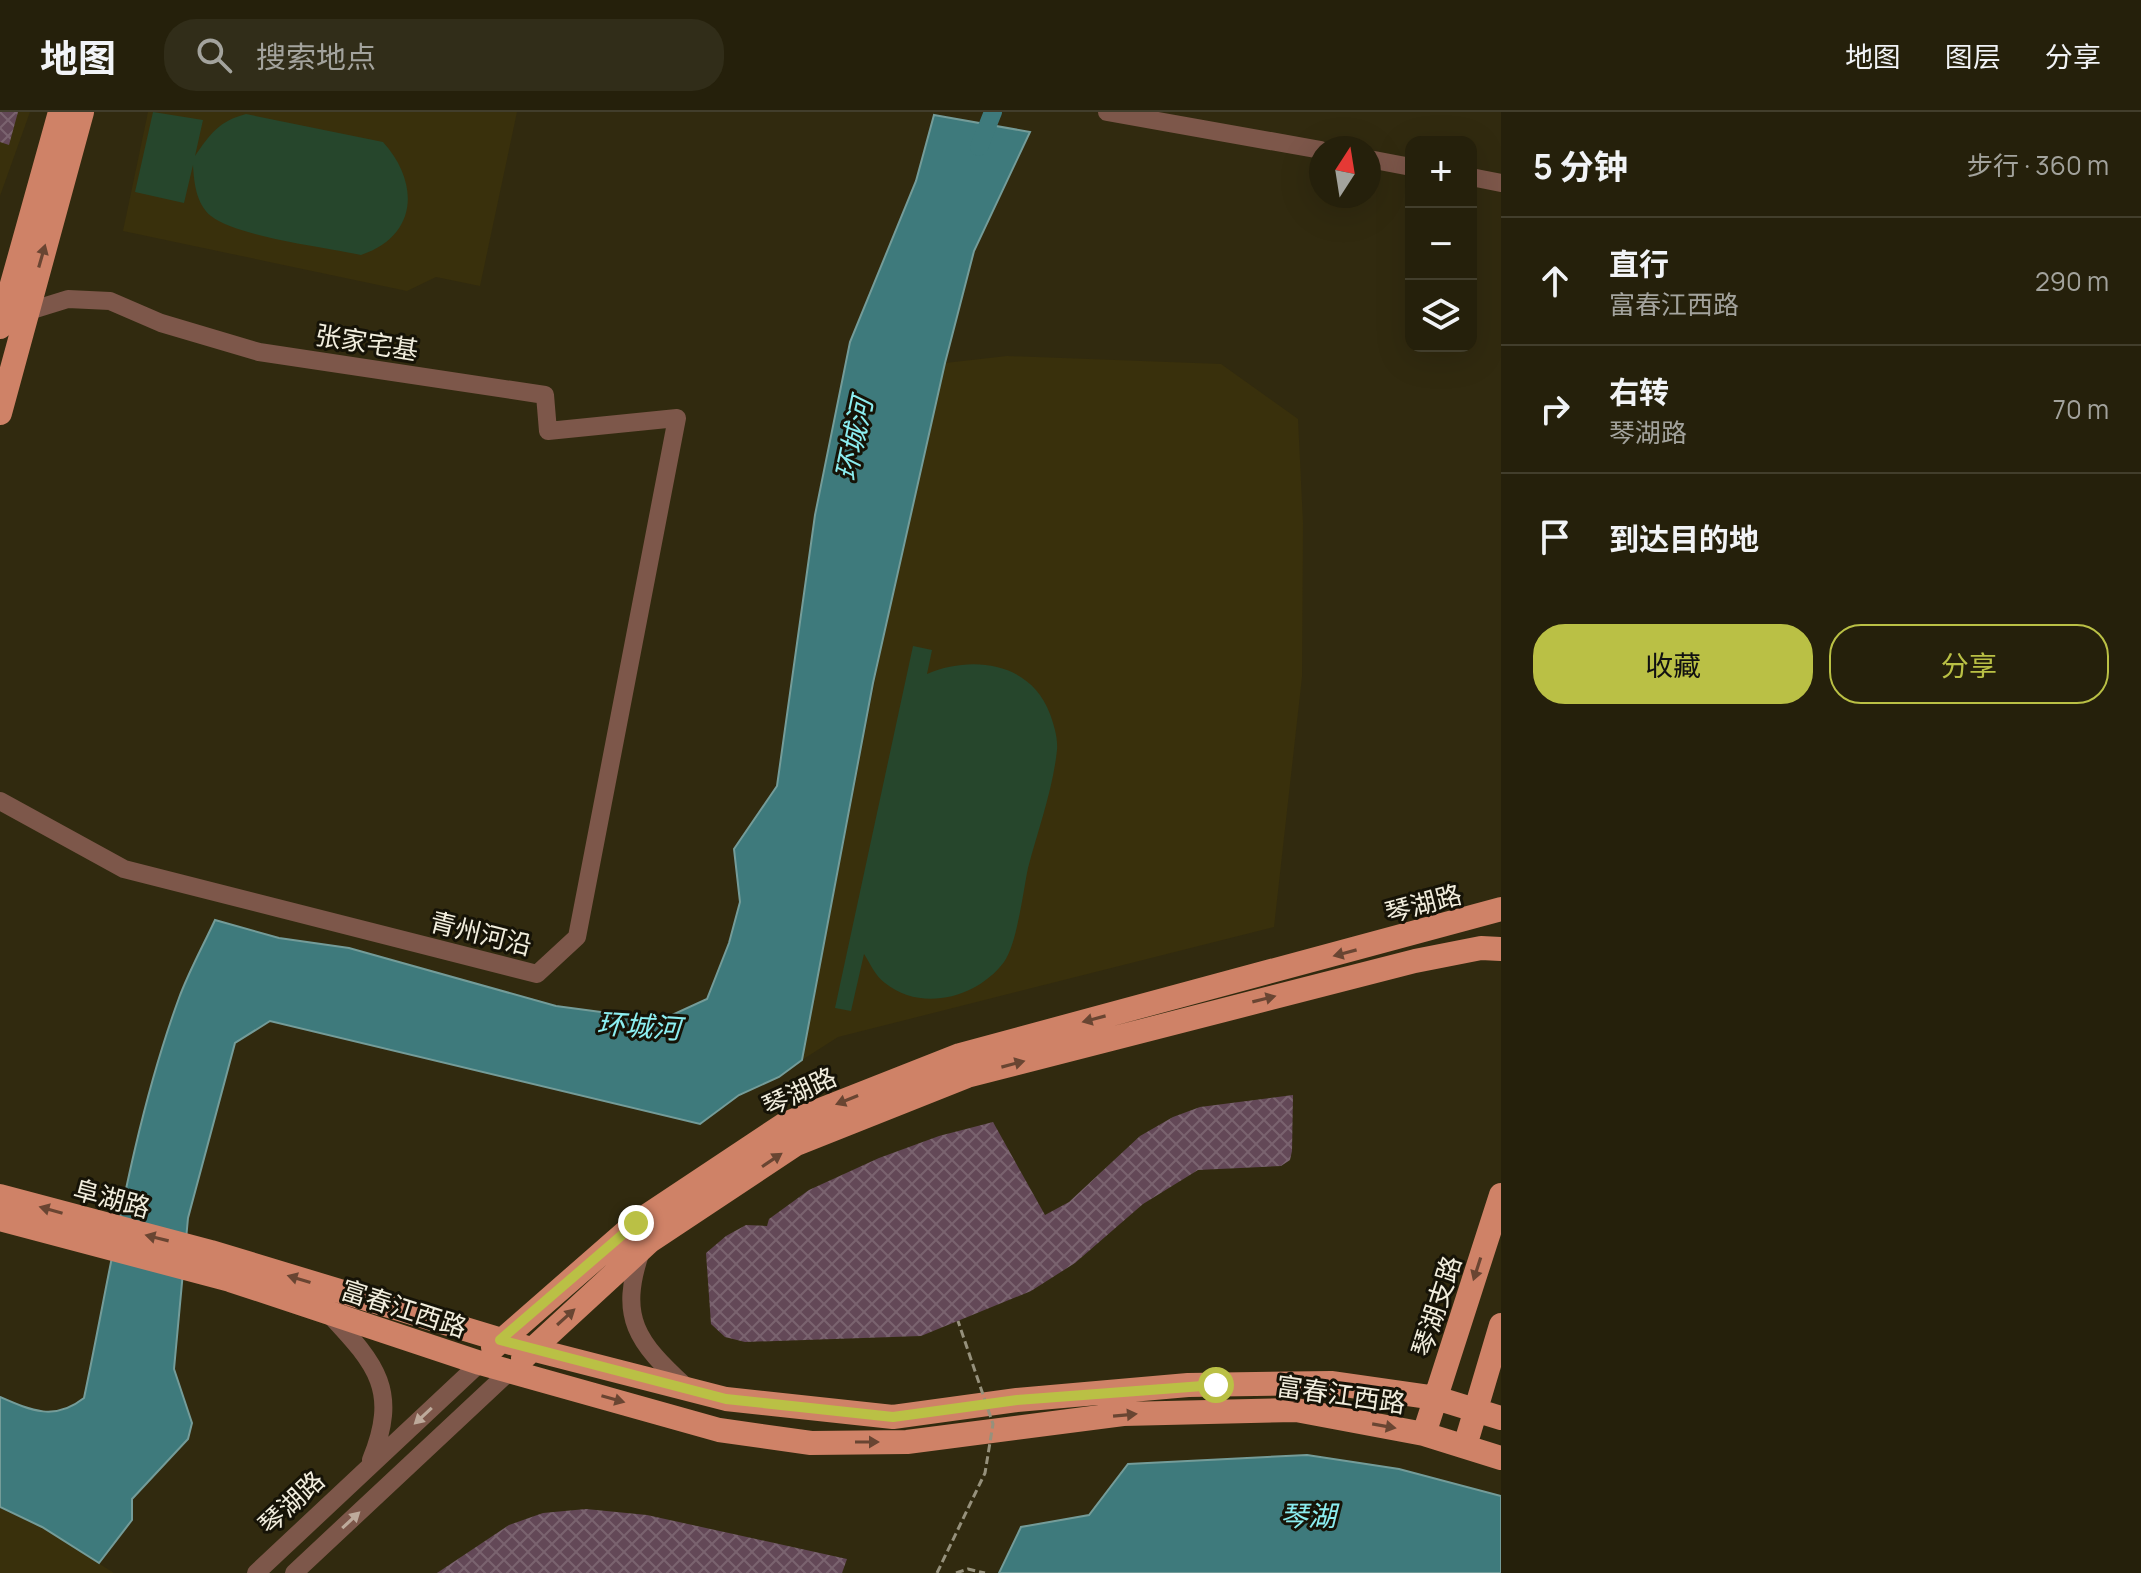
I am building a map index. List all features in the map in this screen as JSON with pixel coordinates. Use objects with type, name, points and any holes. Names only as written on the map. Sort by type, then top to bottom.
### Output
[{"type":"main road","points":[[0,413],[8,312],[60,112]]},
{"type":"main road","points":[[8,312],[82,112]]},
{"type":"main road","name":"琴湖路","points":[[480,1363],[500,1340],[636,1223],[785,1124],[960,1055],[1501,909]]},
{"type":"main road","points":[[1391,941],[1465,928],[1501,927]]},
{"type":"main road","name":"琴湖路","points":[[510,1371],[641,1248],[796,1144],[967,1076],[1415,961],[1481,948],[1501,949]]},
{"type":"main road","name":"琴湖支路","points":[[1424,1434],[1501,1195]]},
{"type":"main road","name":"阜湖路","points":[[0,1196],[100,1234]]},
{"type":"main road","name":"阜湖路","points":[[0,1219],[211,1252]]},
{"type":"main road","name":"富春江西路","points":[[100,1234],[189,1270],[480,1363],[719,1430],[811,1443],[907,1442],[1123,1414],[1296,1410],[1424,1434],[1501,1458]]},
{"type":"main road","name":"富春江西路","points":[[211,1252],[531,1349],[726,1399],[893,1417],[1017,1400],[1188,1385],[1331,1383],[1436,1398],[1501,1418]]},
{"type":"main road","points":[[1465,1446],[1501,1325]]},
{"type":"street","points":[[1107,112],[1309,148]]},
{"type":"street","points":[[1381,161],[1405,166]]},
{"type":"street","points":[[1477,178],[1501,183]]},
{"type":"street","name":"张家宅基","points":[[8,312],[68,299],[110,301],[161,323],[259,352],[545,395],[548,431],[677,418]]},
{"type":"street","name":"青州河沿","points":[[0,801],[124,869],[537,974],[577,937],[677,418]]},
{"type":"street","points":[[641,1248],[630,1296],[633,1326],[651,1355],[688,1389]]},
{"type":"street","points":[[328,1313],[364,1354],[386,1395],[385,1421],[368,1468]]},
{"type":"street","name":"琴湖路","points":[[256,1573],[480,1363]]},
{"type":"street","name":"琴湖路","points":[[294,1573],[510,1371]]},
{"type":"path","points":[[937,1573],[985,1473],[993,1424],[958,1321]]},
{"type":"path","points":[[956,1573],[968,1569],[985,1573]]},
{"type":"shaded area","points":[[0,112],[30,112],[0,196]]},
{"type":"shaded area","points":[[148,112],[517,112],[480,286],[436,277],[407,291],[123,231]]},
{"type":"shaded area","points":[[1007,356],[1221,364],[1298,419],[1303,523],[1302,677],[1274,927],[838,1037],[802,1060],[903,535],[945,363]]},
{"type":"shaded area","points":[[0,1508],[42,1527],[114,1573],[0,1573]]},
{"type":"green space","points":[[153,112],[203,120],[195,156],[216,129],[246,114],[383,142],[403,174],[407,207],[403,222],[394,235],[380,246],[361,255],[261,235],[224,223],[211,216],[202,205],[195,185],[193,165],[184,203],[135,192]]},
{"type":"green space","points":[[913,646],[932,650],[927,674],[944,668],[981,665],[1015,673],[1029,683],[1041,697],[1055,732],[1057,750],[1052,780],[1028,868],[1013,943],[1004,962],[993,974],[965,992],[949,997],[916,997],[900,992],[881,980],[864,954],[851,1011],[835,1008]]},
{"type":"water","points":[[934,115],[1030,132],[974,251],[945,363],[873,683],[802,1060],[779,1077],[739,1095],[700,1124],[270,1021],[235,1043],[188,1218],[174,1369],[192,1423],[188,1439],[132,1499],[132,1520],[99,1563],[42,1527],[0,1507],[0,1397],[43,1411],[63,1410],[84,1398],[124,1196],[148,1096],[179,998],[215,920],[279,938],[349,948],[556,1006],[661,1020],[707,999],[729,943],[740,902],[734,849],[777,786],[815,515],[850,342],[916,181]]},
{"type":"water","name":"琴湖","points":[[1307,1455],[1399,1469],[1501,1496],[1501,1573],[999,1573],[1021,1527],[1089,1515],[1128,1464]]},
{"type":"building","points":[[0,112],[18,112],[9,145],[0,142]]},
{"type":"building","points":[[1293,1095],[1292,1151],[1290,1160],[1281,1166],[1198,1170],[1143,1204],[1075,1263],[1031,1291],[921,1336],[745,1342],[725,1337],[711,1324],[706,1253],[726,1236],[746,1225],[767,1226],[769,1219],[809,1190],[879,1158],[939,1136],[993,1122],[1045,1215],[1069,1202],[1140,1136],[1173,1117],[1200,1107]]},
{"type":"building","points":[[586,1509],[647,1515],[847,1559],[842,1573],[437,1573],[509,1525],[543,1513]]},
{"type":"waterway","name":"环城河","points":[[979,147],[993,112]]},
{"type":"route","points":[[636,1223],[500,1340],[726,1399],[893,1417],[1017,1400],[1216,1385]]}]
